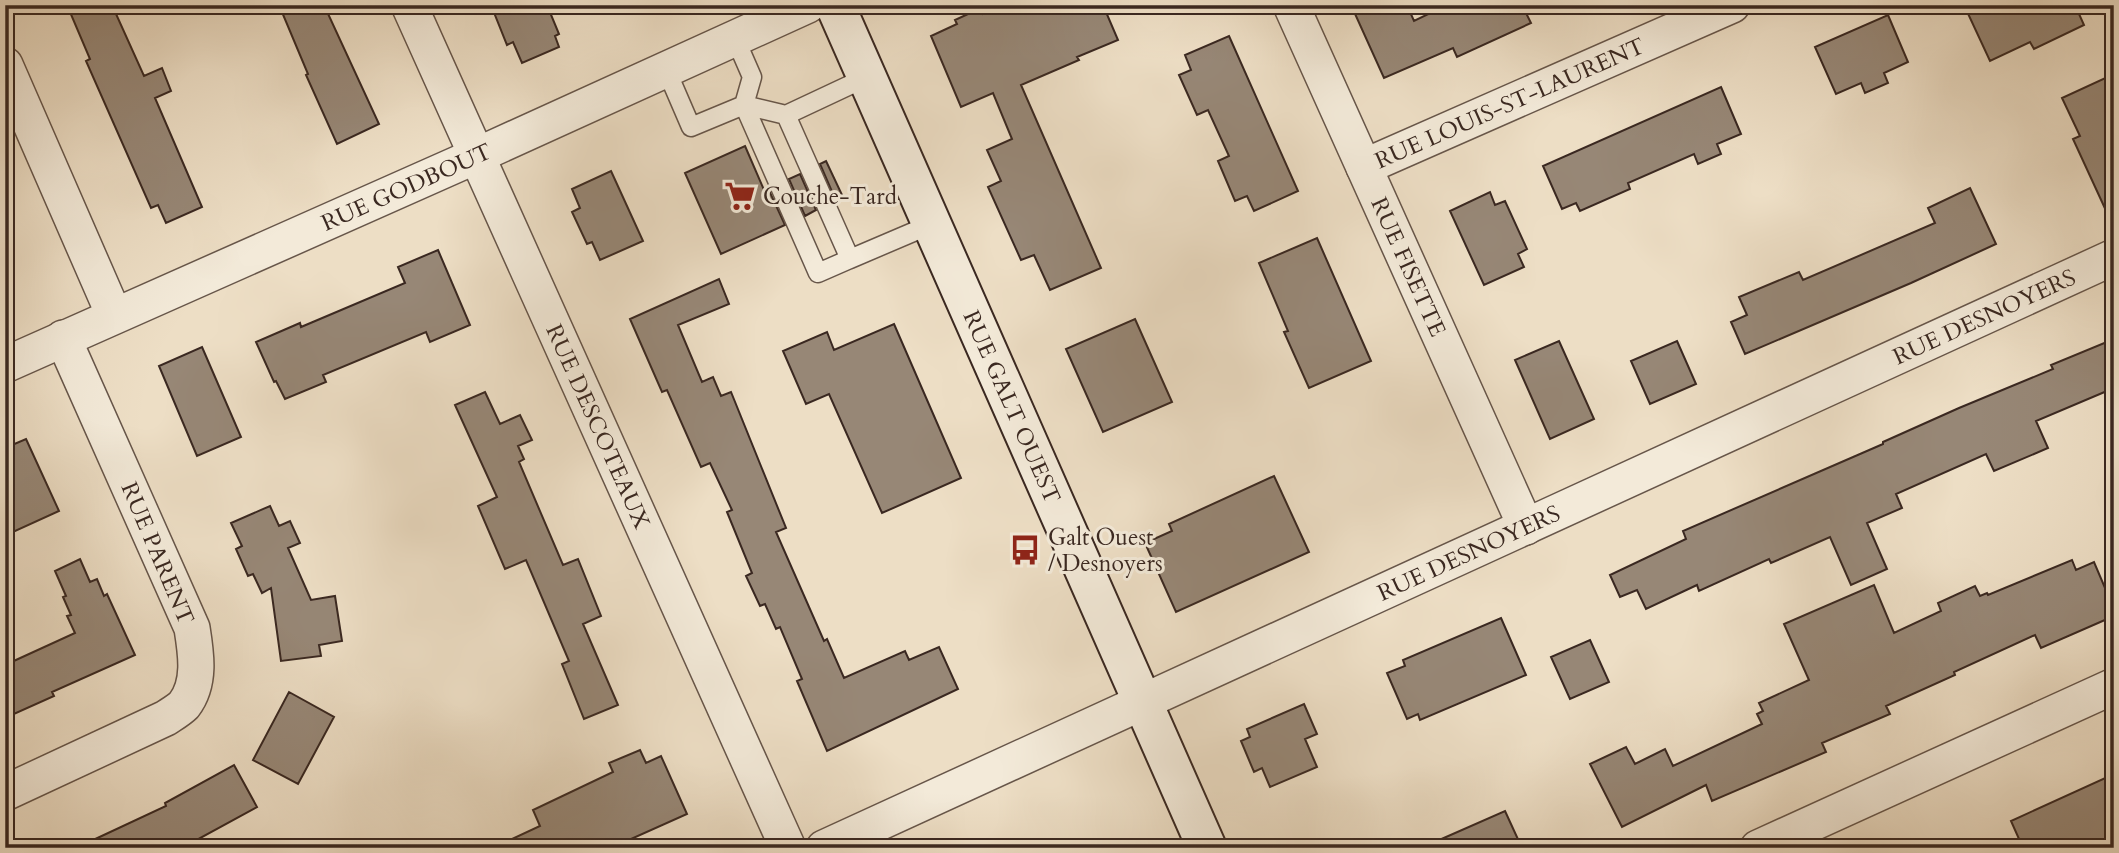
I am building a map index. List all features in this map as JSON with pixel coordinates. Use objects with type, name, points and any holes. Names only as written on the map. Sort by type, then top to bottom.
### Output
[{"type":"street","name":"RUE DESCOTEAUX","points":[[409,5],[788,848]]},
{"type":"street","name":"RUE GODBOUT","points":[[5,365],[808,5]]},
{"type":"street","name":"RUE GALT OUEST","points":[[835,5],[1145,702],[1207,848]]},
{"type":"street","name":"RUE FISETTE","points":[[1291,5],[1527,527]]},
{"type":"street","name":"RUE LOUIS-ST-LAURENT","points":[[1364,167],[1732,5]]},
{"type":"street","points":[[5,65],[114,315]]},
{"type":"street","name":"RUE DESNOYERS","points":[[824,848],[2114,257]]},
{"type":"street","name":"RUE PARENT","points":[[5,793],[166,718],[183,706],[191,691],[197,660],[192,628],[63,338]]},
{"type":"street","points":[[1758,848],[2114,687]]},
{"type":"lane","points":[[735,38],[752,78],[744,105],[818,273],[932,224]]},
{"type":"lane","points":[[666,69],[691,127],[744,105],[786,115],[867,77]]},
{"type":"lane","points":[[786,115],[850,259]]},
{"type":"building","points":[[67,5],[112,5],[144,76],[162,68],[171,91],[155,98],[202,207],[166,223],[158,205],[151,208],[86,61],[90,59]]},
{"type":"building","points":[[279,5],[324,5],[379,124],[337,144]]},
{"type":"building","points":[[491,5],[547,5],[559,34],[555,36],[559,47],[522,63],[513,42],[507,45]]},
{"type":"building","points":[[1003,5],[1103,5],[1118,40],[1021,85],[1101,268],[1050,290],[1034,255],[1021,260],[988,187],[1001,181],[987,150],[1012,139],[993,93],[961,107],[931,36],[957,24],[955,20],[981,8],[983,14]]},
{"type":"building","points":[[1351,5],[1407,5],[1414,21],[1447,5],[1522,5],[1531,23],[1457,57],[1453,48],[1384,78]]},
{"type":"building","points":[[1964,5],[2075,5],[2084,25],[2034,49],[2030,42],[1990,61]]},
{"type":"building","points":[[1888,15],[1908,62],[1884,73],[1888,83],[1865,93],[1861,83],[1836,94],[1815,47]]},
{"type":"building","points":[[1229,36],[1298,191],[1254,211],[1247,196],[1235,201],[1218,161],[1229,156],[1208,110],[1197,115],[1179,75],[1191,70],[1185,55]]},
{"type":"building","points":[[2114,74],[2114,228],[2073,139],[2080,136],[2062,98]]},
{"type":"building","points":[[1721,87],[1741,134],[1717,144],[1721,154],[1698,164],[1694,154],[1628,183],[1630,189],[1580,211],[1576,203],[1562,209],[1543,166]]},
{"type":"building","points":[[745,146],[764,190],[768,188],[785,225],[721,254],[685,173]]},
{"type":"building","points":[[826,161],[843,197],[836,201],[820,164]]},
{"type":"building","points":[[611,171],[643,241],[600,260],[592,242],[587,244],[572,212],[580,208],[572,189]]},
{"type":"building","points":[[800,174],[816,210],[805,216],[789,179]]},
{"type":"building","points":[[1970,188],[1996,244],[1745,354],[1731,322],[1747,315],[1739,297],[1799,272],[1803,280],[1935,223],[1928,208]]},
{"type":"building","points":[[1490,192],[1495,205],[1505,201],[1527,249],[1518,254],[1524,267],[1484,285],[1450,211]]},
{"type":"building","points":[[1317,238],[1371,361],[1309,388],[1284,332],[1288,331],[1259,263]]},
{"type":"building","points":[[438,250],[470,325],[430,342],[426,332],[323,375],[326,382],[285,399],[256,342],[300,323],[301,327],[405,283],[398,267]]},
{"type":"building","points":[[719,279],[729,304],[678,325],[702,382],[713,377],[721,396],[731,392],[786,528],[776,532],[824,641],[827,639],[844,678],[905,651],[909,660],[939,647],[958,689],[827,751],[797,681],[802,679],[780,627],[776,629],[765,604],[760,606],[746,576],[752,573],[727,512],[732,510],[710,463],[701,467],[667,390],[662,392],[630,319]]},
{"type":"building","points":[[1135,319],[1172,402],[1103,432],[1066,349]]},
{"type":"building","points":[[894,324],[961,478],[882,513],[829,394],[806,404],[783,351],[827,332],[834,350]]},
{"type":"building","points":[[2114,339],[2114,388],[2036,421],[2048,448],[1994,471],[1986,454],[1896,494],[1902,508],[1867,523],[1887,569],[1851,585],[1830,537],[1771,563],[1769,559],[1699,591],[1697,585],[1646,609],[1637,590],[1620,597],[1610,575],[1686,539],[1683,531],[2053,369],[2051,365]]},
{"type":"building","points":[[1559,341],[1594,419],[1550,439],[1515,360]]},
{"type":"building","points":[[1677,341],[1696,384],[1650,404],[1631,361]]},
{"type":"building","points":[[202,347],[241,437],[197,456],[159,366]]},
{"type":"building","points":[[485,392],[500,424],[520,415],[532,440],[518,446],[524,459],[519,462],[563,565],[578,559],[601,616],[583,624],[618,705],[584,719],[562,664],[569,661],[526,560],[505,569],[478,506],[497,497],[455,405]]},
{"type":"building","points":[[26,439],[59,511],[13,532],[5,514],[5,448]]},
{"type":"building","points":[[1274,476],[1309,552],[1176,612],[1145,543],[1172,531],[1169,524]]},
{"type":"building","points":[[270,506],[279,526],[290,521],[300,543],[288,548],[311,600],[335,596],[342,641],[319,645],[321,656],[281,661],[271,588],[262,593],[253,574],[248,576],[236,549],[242,546],[231,523]]},
{"type":"building","points":[[80,559],[90,582],[97,579],[104,596],[107,594],[135,655],[52,692],[54,696],[5,718],[5,665],[75,633],[67,616],[71,615],[63,597],[66,596],[55,571]]},
{"type":"building","points":[[2072,560],[2076,570],[2094,562],[2114,609],[2114,616],[2041,648],[2035,635],[1954,672],[1955,675],[1886,706],[1890,714],[1822,743],[1826,752],[1712,801],[1706,785],[1622,827],[1590,764],[1626,747],[1635,764],[1665,749],[1673,766],[1762,724],[1757,714],[1763,711],[1759,703],[1809,680],[1784,624],[1874,585],[1894,633],[1941,611],[1938,603],[1975,586],[1980,596],[1987,593],[1988,595]]},
{"type":"building","points":[[1501,618],[1526,675],[1420,720],[1418,714],[1407,719],[1387,673],[1405,666],[1403,660]]},
{"type":"building","points":[[1590,640],[1609,682],[1570,699],[1551,657]]},
{"type":"building","points":[[289,692],[334,717],[298,784],[253,760]]},
{"type":"building","points":[[1304,704],[1317,734],[1305,739],[1317,767],[1270,787],[1262,768],[1254,772],[1241,741],[1250,737],[1247,729]]},
{"type":"building","points":[[640,750],[646,763],[661,756],[687,814],[611,848],[493,848],[540,826],[533,810],[613,772],[609,763]]},
{"type":"building","points":[[234,765],[257,807],[182,848],[76,848],[166,806],[165,803]]},
{"type":"building","points":[[2114,774],[2114,848],[2023,848],[2011,821]]},
{"type":"building","points":[[1505,811],[1522,848],[1421,848]]},
{"type":"place","name":"Couche-Tard","points":[[740,196]]},
{"type":"place","name":"Galt Ouest / Desnoyers","points":[[1025,550]]}]
